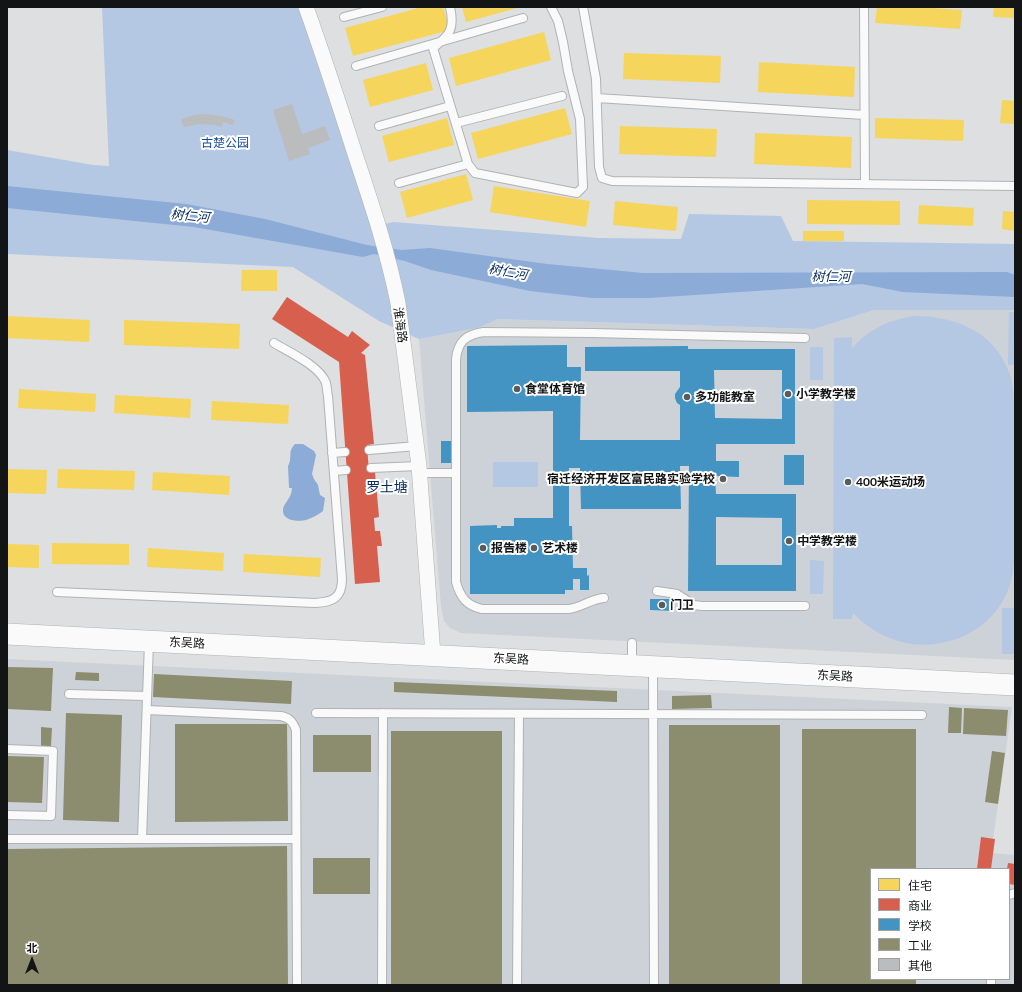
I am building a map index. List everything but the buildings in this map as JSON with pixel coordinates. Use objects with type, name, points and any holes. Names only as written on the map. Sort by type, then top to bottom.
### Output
[{"type":"street","name":"淮海路","points":[[306,7],[380,229],[393,277],[398,303],[417,446],[433,655]]},
{"type":"street","name":"东吴路","points":[[7,634],[1015,685]]},
{"type":"lane","points":[[344,17],[382,7]]},
{"type":"lane","points":[[450,7],[453,19],[451,31],[433,48],[468,164],[475,173],[577,193],[582,187],[580,119],[568,71],[560,28],[551,7]]},
{"type":"lane","points":[[583,7],[596,79],[599,167],[602,178],[612,181],[1015,186]]},
{"type":"lane","points":[[864,7],[865,184]]},
{"type":"lane","points":[[356,66],[523,18]]},
{"type":"lane","points":[[456,123],[562,96]]},
{"type":"lane","points":[[597,98],[864,115]]},
{"type":"lane","points":[[379,126],[450,106]]},
{"type":"lane","points":[[399,183],[468,164]]},
{"type":"lane","points":[[604,598],[592,600],[575,608],[569,609],[482,609],[466,603],[460,593],[456,582],[456,359],[460,344],[468,336],[483,332],[805,338]]},
{"type":"lane","points":[[57,592],[315,603],[326,602],[335,598],[342,590],[334,470],[326,383],[320,373],[309,364],[274,343]]},
{"type":"lane","points":[[369,450],[417,446]]},
{"type":"lane","points":[[332,453],[345,452]]},
{"type":"lane","points":[[370,468],[419,469],[456,473]]},
{"type":"lane","points":[[334,470],[346,470]]},
{"type":"lane","points":[[657,591],[677,594],[694,605],[702,606],[805,606]]},
{"type":"lane","points":[[142,839],[149,641]]},
{"type":"lane","points":[[632,643],[632,665]]},
{"type":"lane","points":[[653,667],[654,985]]},
{"type":"lane","points":[[69,694],[147,696]]},
{"type":"lane","points":[[147,710],[281,716],[288,718],[294,723],[296,730],[297,985]]},
{"type":"lane","points":[[316,713],[922,715]]},
{"type":"lane","points":[[382,985],[383,713]]},
{"type":"lane","points":[[517,985],[518,714]]},
{"type":"lane","points":[[7,749],[53,751],[51,816],[7,815]]},
{"type":"lane","points":[[7,839],[296,839]]},
{"type":"shaded area","name":"宿迁经济开发区富民路实验学校","points":[[874,310],[1015,310],[1015,660],[461,633],[450,628],[444,621],[441,606],[419,339],[477,328],[497,319],[814,329]]},
{"type":"shaded area","points":[[7,659],[1012,707],[991,853],[1015,855],[1015,985],[7,985]]},
{"type":"green space","name":"古楚公园","points":[[102,7],[300,7],[374,227],[393,222],[599,238],[681,239],[689,214],[781,216],[793,241],[1015,244],[1015,310],[874,310],[814,329],[498,319],[477,328],[419,339],[379,321],[293,267],[7,254],[7,150],[93,165],[109,166]]},
{"type":"green space","points":[[1009,312],[1015,312],[1015,365],[1008,365]]},
{"type":"green space","name":"400米运动场","points":[[915,316],[944,319],[958,323],[970,328],[993,345],[1001,356],[1010,374],[1014,404],[1015,546],[1010,586],[996,611],[976,630],[950,641],[923,645],[901,642],[880,634],[861,621],[853,613],[852,619],[833,619],[834,338],[852,337],[852,348],[866,335],[880,326],[896,320]]},
{"type":"green space","points":[[810,347],[823,347],[823,380],[810,380]]},
{"type":"green space","points":[[493,462],[538,462],[538,487],[493,487]]},
{"type":"green space","points":[[810,560],[824,561],[823,594],[810,594]]},
{"type":"green space","points":[[1002,608],[1015,608],[1015,654],[1002,654]]},
{"type":"water","name":"树仁河","points":[[7,186],[186,204],[265,219],[367,245],[401,250],[430,248],[547,264],[643,273],[1007,272],[1015,275],[1015,297],[903,292],[862,284],[649,298],[592,298],[530,291],[431,270],[405,261],[374,254],[363,257],[194,227],[7,208]]},
{"type":"water","points":[[295,444],[303,444],[314,451],[316,455],[312,474],[318,485],[320,495],[325,498],[323,511],[303,521],[288,519],[283,511],[283,508],[292,492],[292,488],[289,488],[288,466],[291,450]]},
{"type":"place","name":"食堂体育馆","points":[[517,389]]},
{"type":"place","name":"小学教学楼","points":[[788,394]]},
{"type":"place","name":"多功能教室","points":[[687,397]]},
{"type":"place","name":"宿迁经济开发区富民路实验学校","points":[[723,479]]},
{"type":"place","name":"400米运动场","points":[[848,482]]},
{"type":"place","name":"中学教学楼","points":[[789,541]]},
{"type":"place","name":"报告楼","points":[[483,548]]},
{"type":"place","name":"艺术楼","points":[[534,548]]},
{"type":"place","name":"门卫","points":[[662,605]]},
{"type":"district","name":"罗土塘","points":[[387,487]]}]
